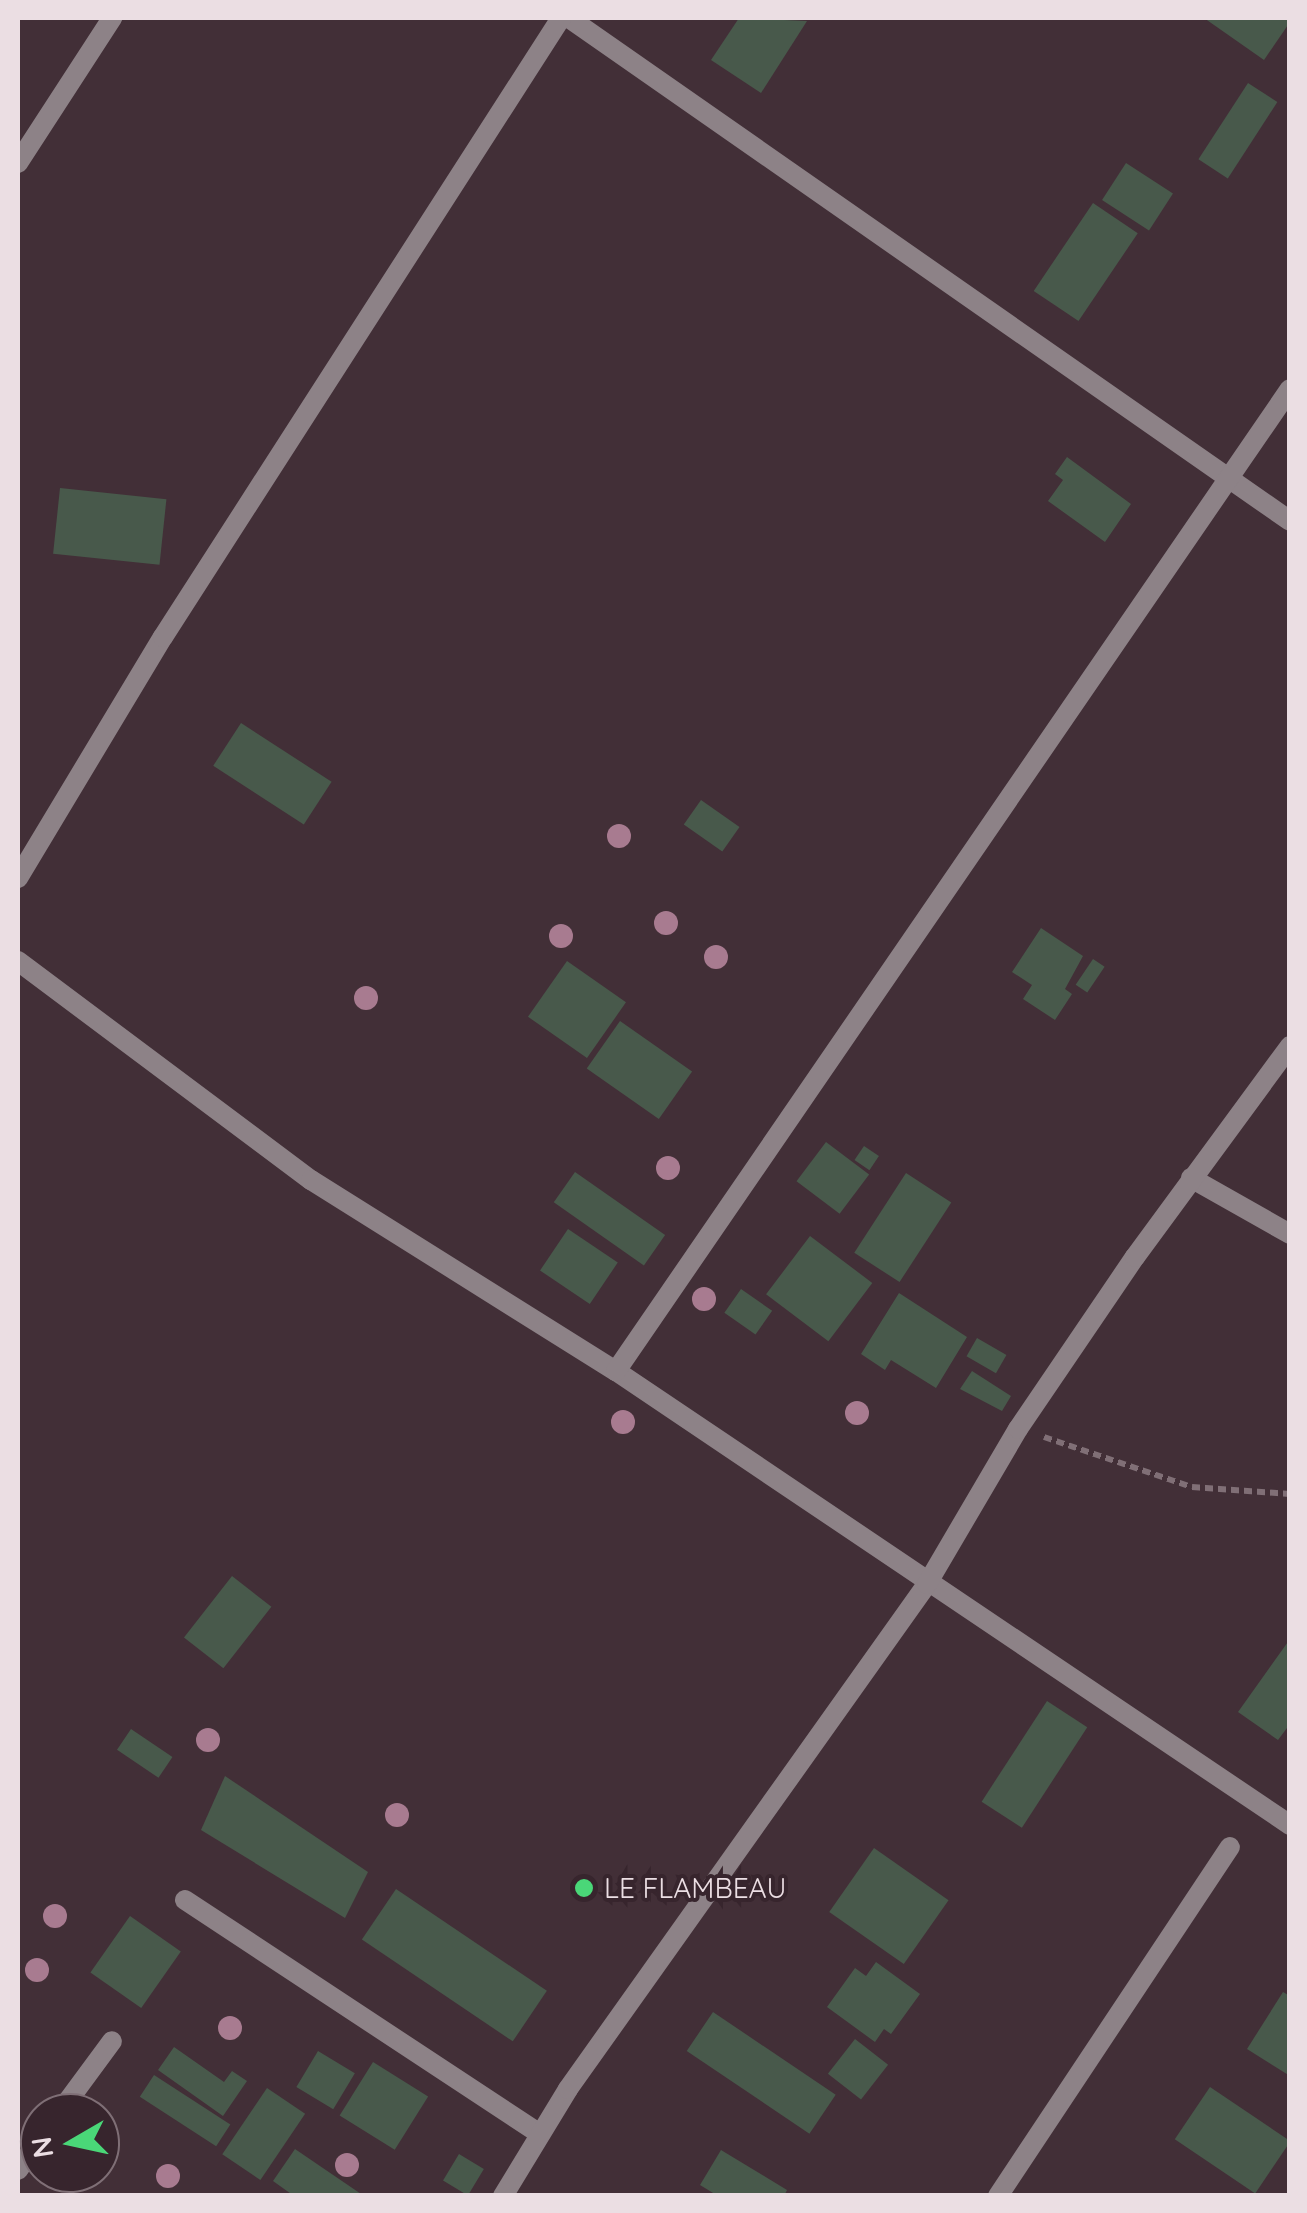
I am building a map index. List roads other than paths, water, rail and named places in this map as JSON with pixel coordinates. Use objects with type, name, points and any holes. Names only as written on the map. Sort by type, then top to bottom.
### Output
[{"type":"street","points":[[18,163],[112,18]]},
{"type":"street","points":[[18,878],[164,637],[561,18]]},
{"type":"street","points":[[569,18],[1290,521]]},
{"type":"street","points":[[616,1371],[1290,389]]},
{"type":"street","points":[[18,961],[310,1180],[616,1371],[1290,1825]]},
{"type":"street","points":[[502,2196],[540,2134],[927,1584],[1018,1428],[1191,1178],[1287,1055]]},
{"type":"street","points":[[1191,1178],[1290,1234]]},
{"type":"street","points":[[998,2196],[1230,1847]]},
{"type":"street","points":[[185,1900],[540,2134]]},
{"type":"street","points":[[74,2093],[112,2041]]},
{"type":"place","name":"LE FLAMBEAU","points":[[584,1888]]}]
